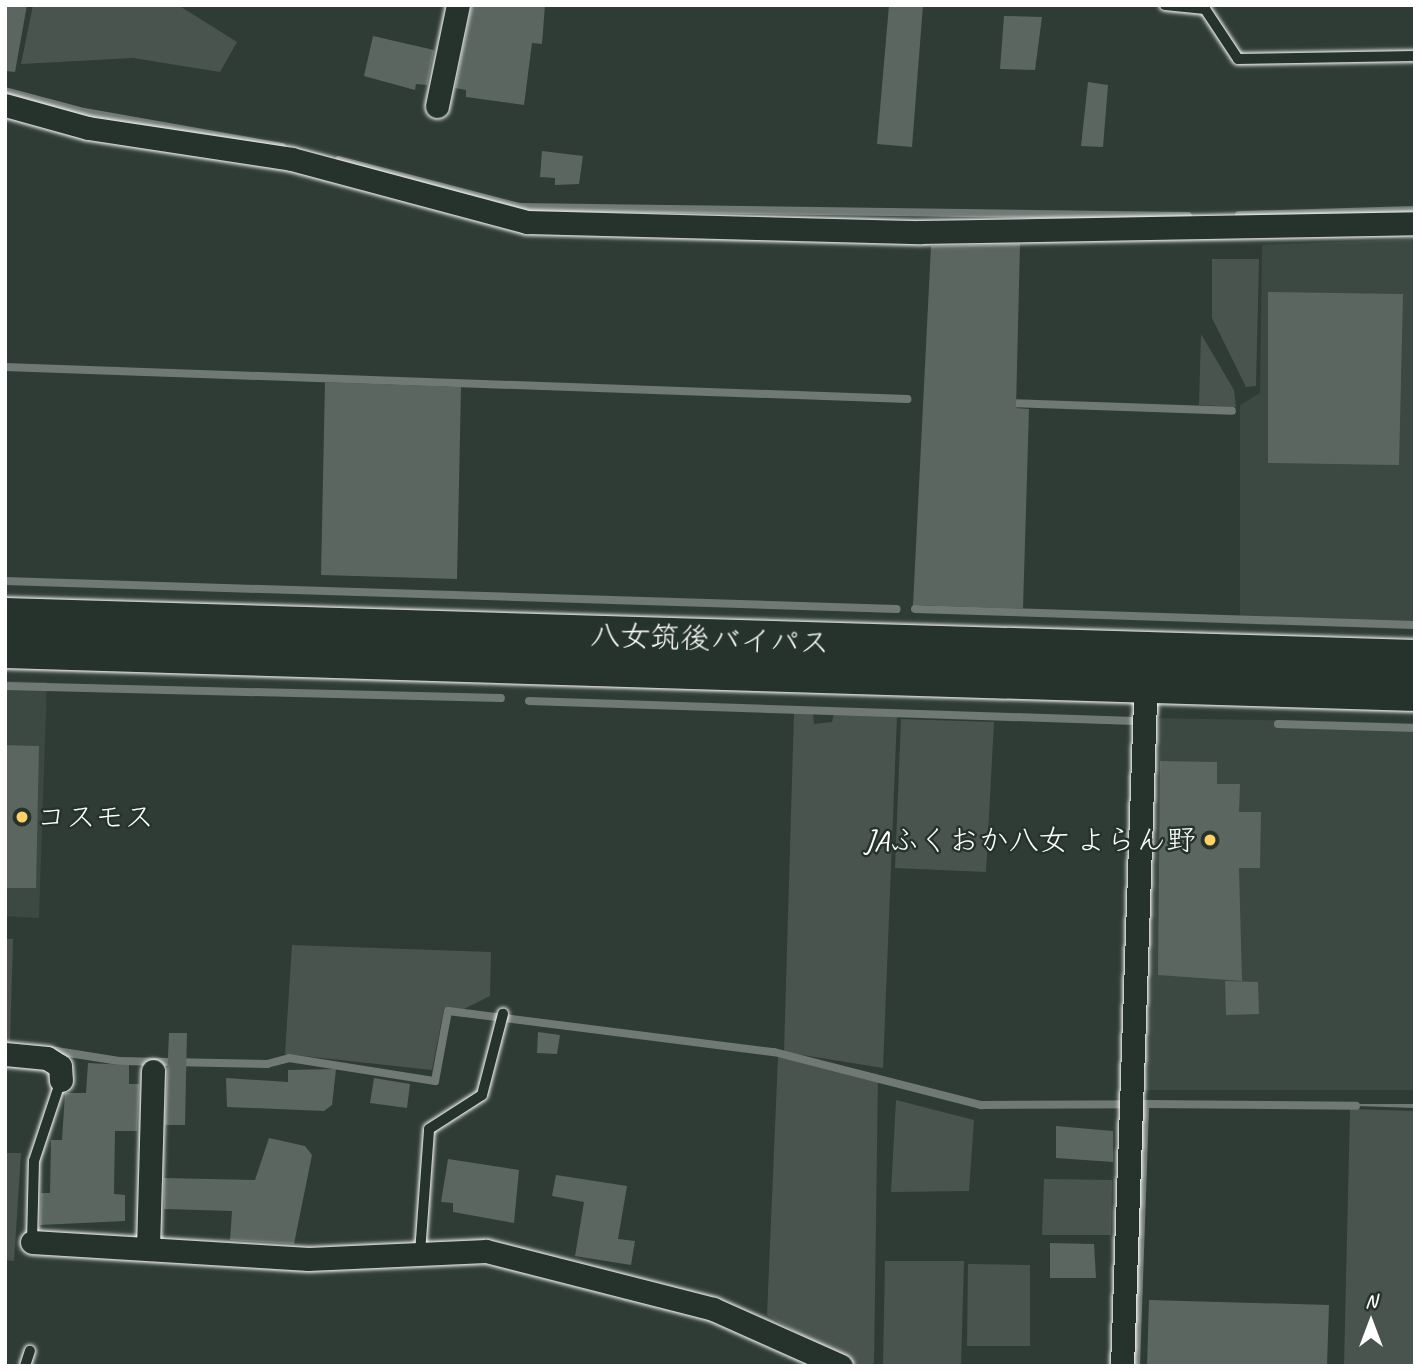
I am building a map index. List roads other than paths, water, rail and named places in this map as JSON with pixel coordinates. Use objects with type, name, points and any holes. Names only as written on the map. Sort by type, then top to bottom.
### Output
[{"type":"highway","name":"八女筑後バイパス","points":[[5,616],[1146,667],[1415,692]]},
{"type":"highway","name":"八女筑後バイパス","points":[[5,649],[1146,667],[1415,659]]},
{"type":"street","points":[[437,106],[458,5]]},
{"type":"street","points":[[5,105],[88,128],[292,159],[527,222],[920,232],[1415,223]]},
{"type":"street","points":[[1122,1366],[1146,667]]},
{"type":"street","points":[[5,1054],[47,1058],[60,1066],[61,1080]]},
{"type":"street","points":[[148,1249],[153,1072]]},
{"type":"street","points":[[32,1242],[308,1259],[486,1251],[546,1263],[713,1309],[841,1366]]},
{"type":"lane","points":[[1165,5],[1205,9],[1238,59],[1415,56]]},
{"type":"lane","points":[[420,1252],[429,1129],[482,1095],[503,1014]]},
{"type":"lane","points":[[32,1242],[34,1161],[61,1080]]},
{"type":"lane","points":[[25,1366],[30,1351]]},
{"type":"waterway","points":[[5,91],[84,112],[282,147]]},
{"type":"waterway","points":[[339,160],[519,207],[1188,216]]},
{"type":"waterway","points":[[1239,215],[1415,210]]},
{"type":"waterway","points":[[5,367],[907,399]]},
{"type":"waterway","points":[[1007,403],[1232,411]]},
{"type":"waterway","points":[[5,581],[897,609]]},
{"type":"waterway","points":[[915,609],[1415,625]]},
{"type":"waterway","points":[[5,686],[501,698]]},
{"type":"waterway","points":[[529,701],[1135,721]]},
{"type":"waterway","points":[[1278,724],[1415,728]]},
{"type":"waterway","points":[[50,1050],[119,1061],[267,1064],[289,1058],[435,1081],[448,1011],[774,1052],[981,1105],[1145,1104]]},
{"type":"waterway","points":[[1136,1366],[1145,1104],[1356,1106]]},
{"type":"place","name":"コスモス","points":[[22,817]]},
{"type":"place","name":"JAふくおか八女 よらん野","points":[[1210,840]]}]
